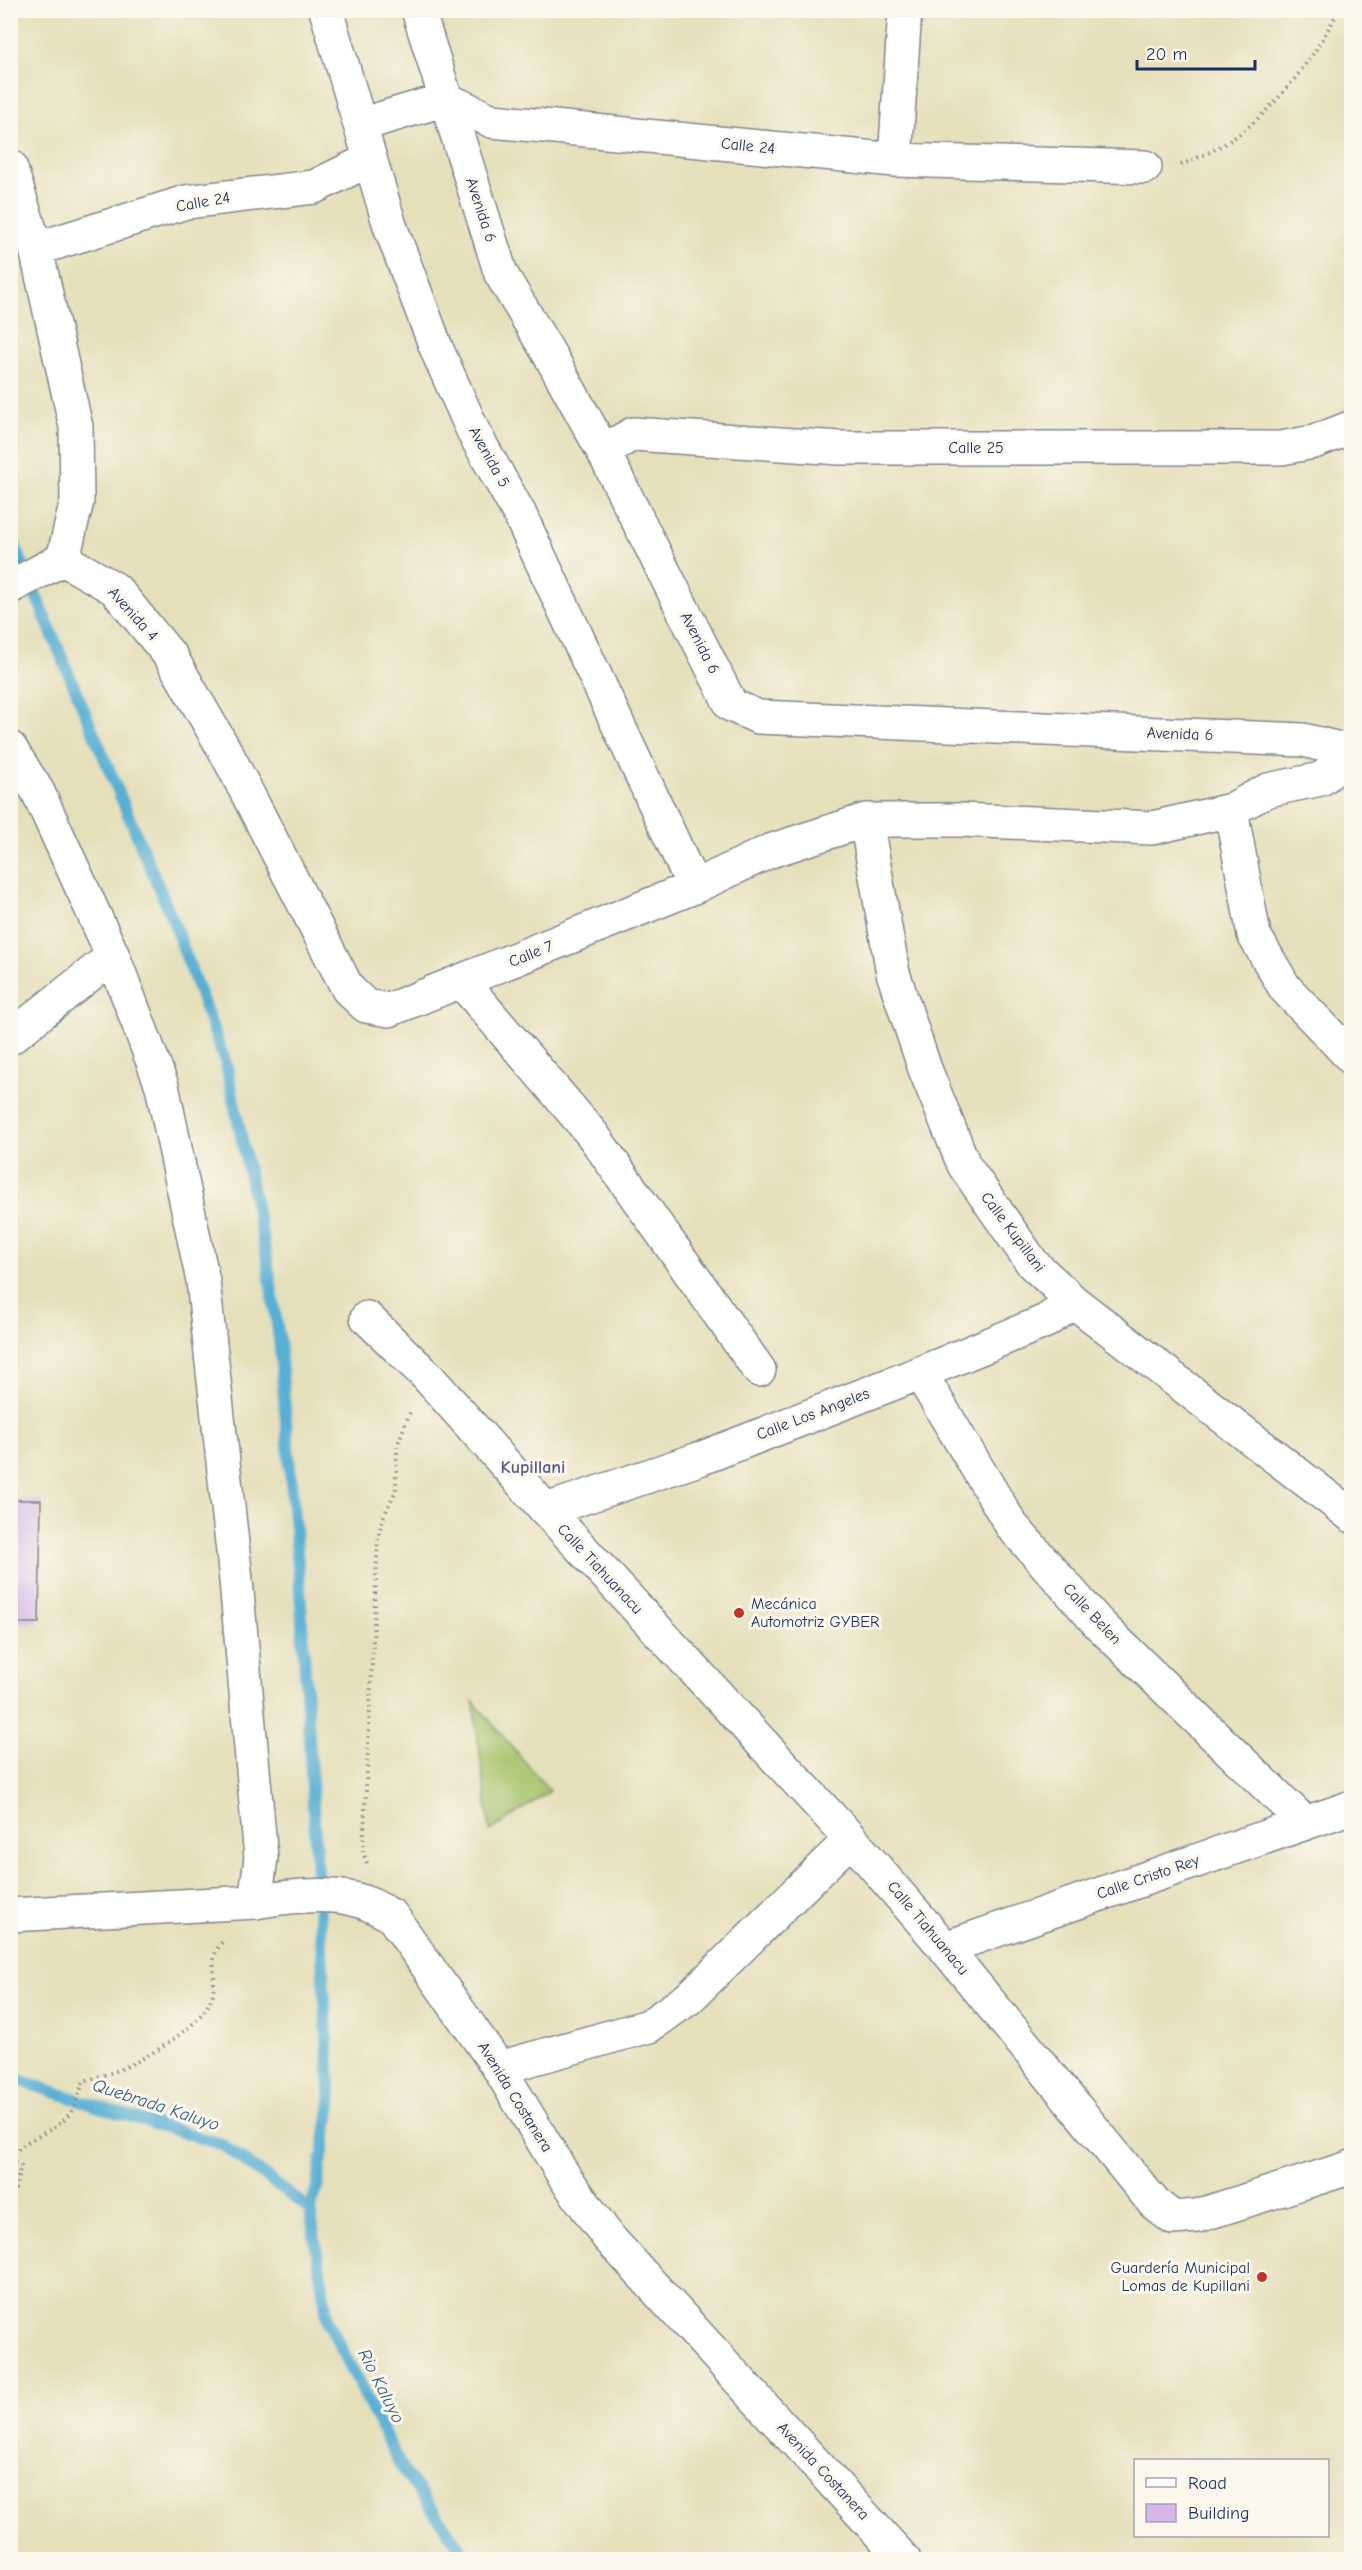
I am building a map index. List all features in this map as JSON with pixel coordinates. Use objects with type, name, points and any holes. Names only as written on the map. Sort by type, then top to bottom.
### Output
[{"type":"street","name":"Avenida 5","points":[[326,10],[390,226],[437,350],[474,433],[519,513],[694,887]]},
{"type":"street","name":"Avenida 6","points":[[418,10],[501,274],[551,357],[603,451],[731,705],[758,717],[1303,740],[1352,753]]},
{"type":"street","points":[[895,160],[905,10]]},
{"type":"street","points":[[360,125],[446,99]]},
{"type":"street","name":"Calle 24","points":[[446,99],[492,121],[895,160],[1145,167]]},
{"type":"street","name":"Calle 24","points":[[36,249],[186,202],[314,187],[369,160]]},
{"type":"street","points":[[10,166],[36,249],[76,427],[77,501],[52,565],[10,587]]},
{"type":"street","name":"Calle 25","points":[[603,451],[633,434],[840,448],[1281,448],[1314,442],[1352,427]]},
{"type":"street","name":"Avenida 4","points":[[52,565],[115,589],[171,657],[228,756],[348,989],[366,1006]]},
{"type":"street","points":[[10,748],[38,792],[113,956],[162,1086],[203,1281],[235,1570],[261,1858],[261,1900]]},
{"type":"street","name":"Calle 7","points":[[366,1006],[388,1010],[694,887],[770,851],[866,820],[961,820],[1152,828],[1231,810],[1268,790],[1321,779],[1352,753]]},
{"type":"street","points":[[1231,810],[1254,935],[1285,988],[1352,1058]]},
{"type":"street","name":"Calle Kupillani","points":[[866,820],[893,973],[925,1070],[964,1165],[1033,1264],[1074,1302],[1352,1516]]},
{"type":"street","points":[[10,1038],[113,956]]},
{"type":"street","points":[[462,982],[592,1134],[759,1370]]},
{"type":"street","name":"Calle Los Angeles","points":[[546,1510],[702,1458],[920,1373],[1046,1321],[1074,1302]]},
{"type":"street","name":"Calle Tiahuanacu","points":[[368,1318],[427,1376],[546,1510],[851,1839],[945,1948],[1154,2203],[1173,2218],[1197,2216],[1352,2167]]},
{"type":"street","name":"Calle Belen","points":[[920,1373],[1012,1526],[1099,1624],[1304,1822]]},
{"type":"street","name":"Calle Cristo Rey","points":[[945,1948],[1304,1822],[1352,1808]]},
{"type":"street","points":[[499,2068],[649,2026],[689,1998],[851,1839]]},
{"type":"street","points":[[10,1915],[261,1900],[360,1901]]},
{"type":"street","name":"Avenida Costanera","points":[[360,1901],[392,1916],[499,2068],[564,2176],[608,2237],[904,2559]]},
{"type":"path","points":[[1145,167],[1177,167],[1221,147],[1237,136],[1277,99],[1318,49],[1338,10]]},
{"type":"path","points":[[360,1901],[369,1867],[363,1852],[378,1537],[383,1518],[396,1490],[398,1446],[404,1425],[427,1376]]},
{"type":"path","points":[[10,2193],[15,2189],[21,2166],[11,2159],[18,2147],[54,2127],[69,2115],[84,2080],[120,2070],[171,2040],[196,2022],[209,2005],[213,1991],[212,1969],[217,1948],[261,1900]]},
{"type":"green space","points":[[473,1701],[550,1791],[490,1831]]},
{"type":"building","points":[[10,1500],[41,1500],[39,1623],[10,1623]]},
{"type":"waterway","name":"Rio Kaluyo","points":[[10,534],[175,926],[226,1064],[267,1259],[279,1338],[300,1589],[331,2104],[317,2188],[310,2209],[328,2322],[401,2467],[469,2560]]},
{"type":"waterway","name":"Quebrada Kaluyo","points":[[10,2077],[221,2144],[310,2209]]},
{"type":"place","name":"Mecánica Automotriz GYBER","points":[[739,1613]]},
{"type":"place","name":"Guardería Municipal Lomas de Kupillani","points":[[1262,2277]]},
{"type":"district","name":"Kupillani","points":[[533,1467]]}]
